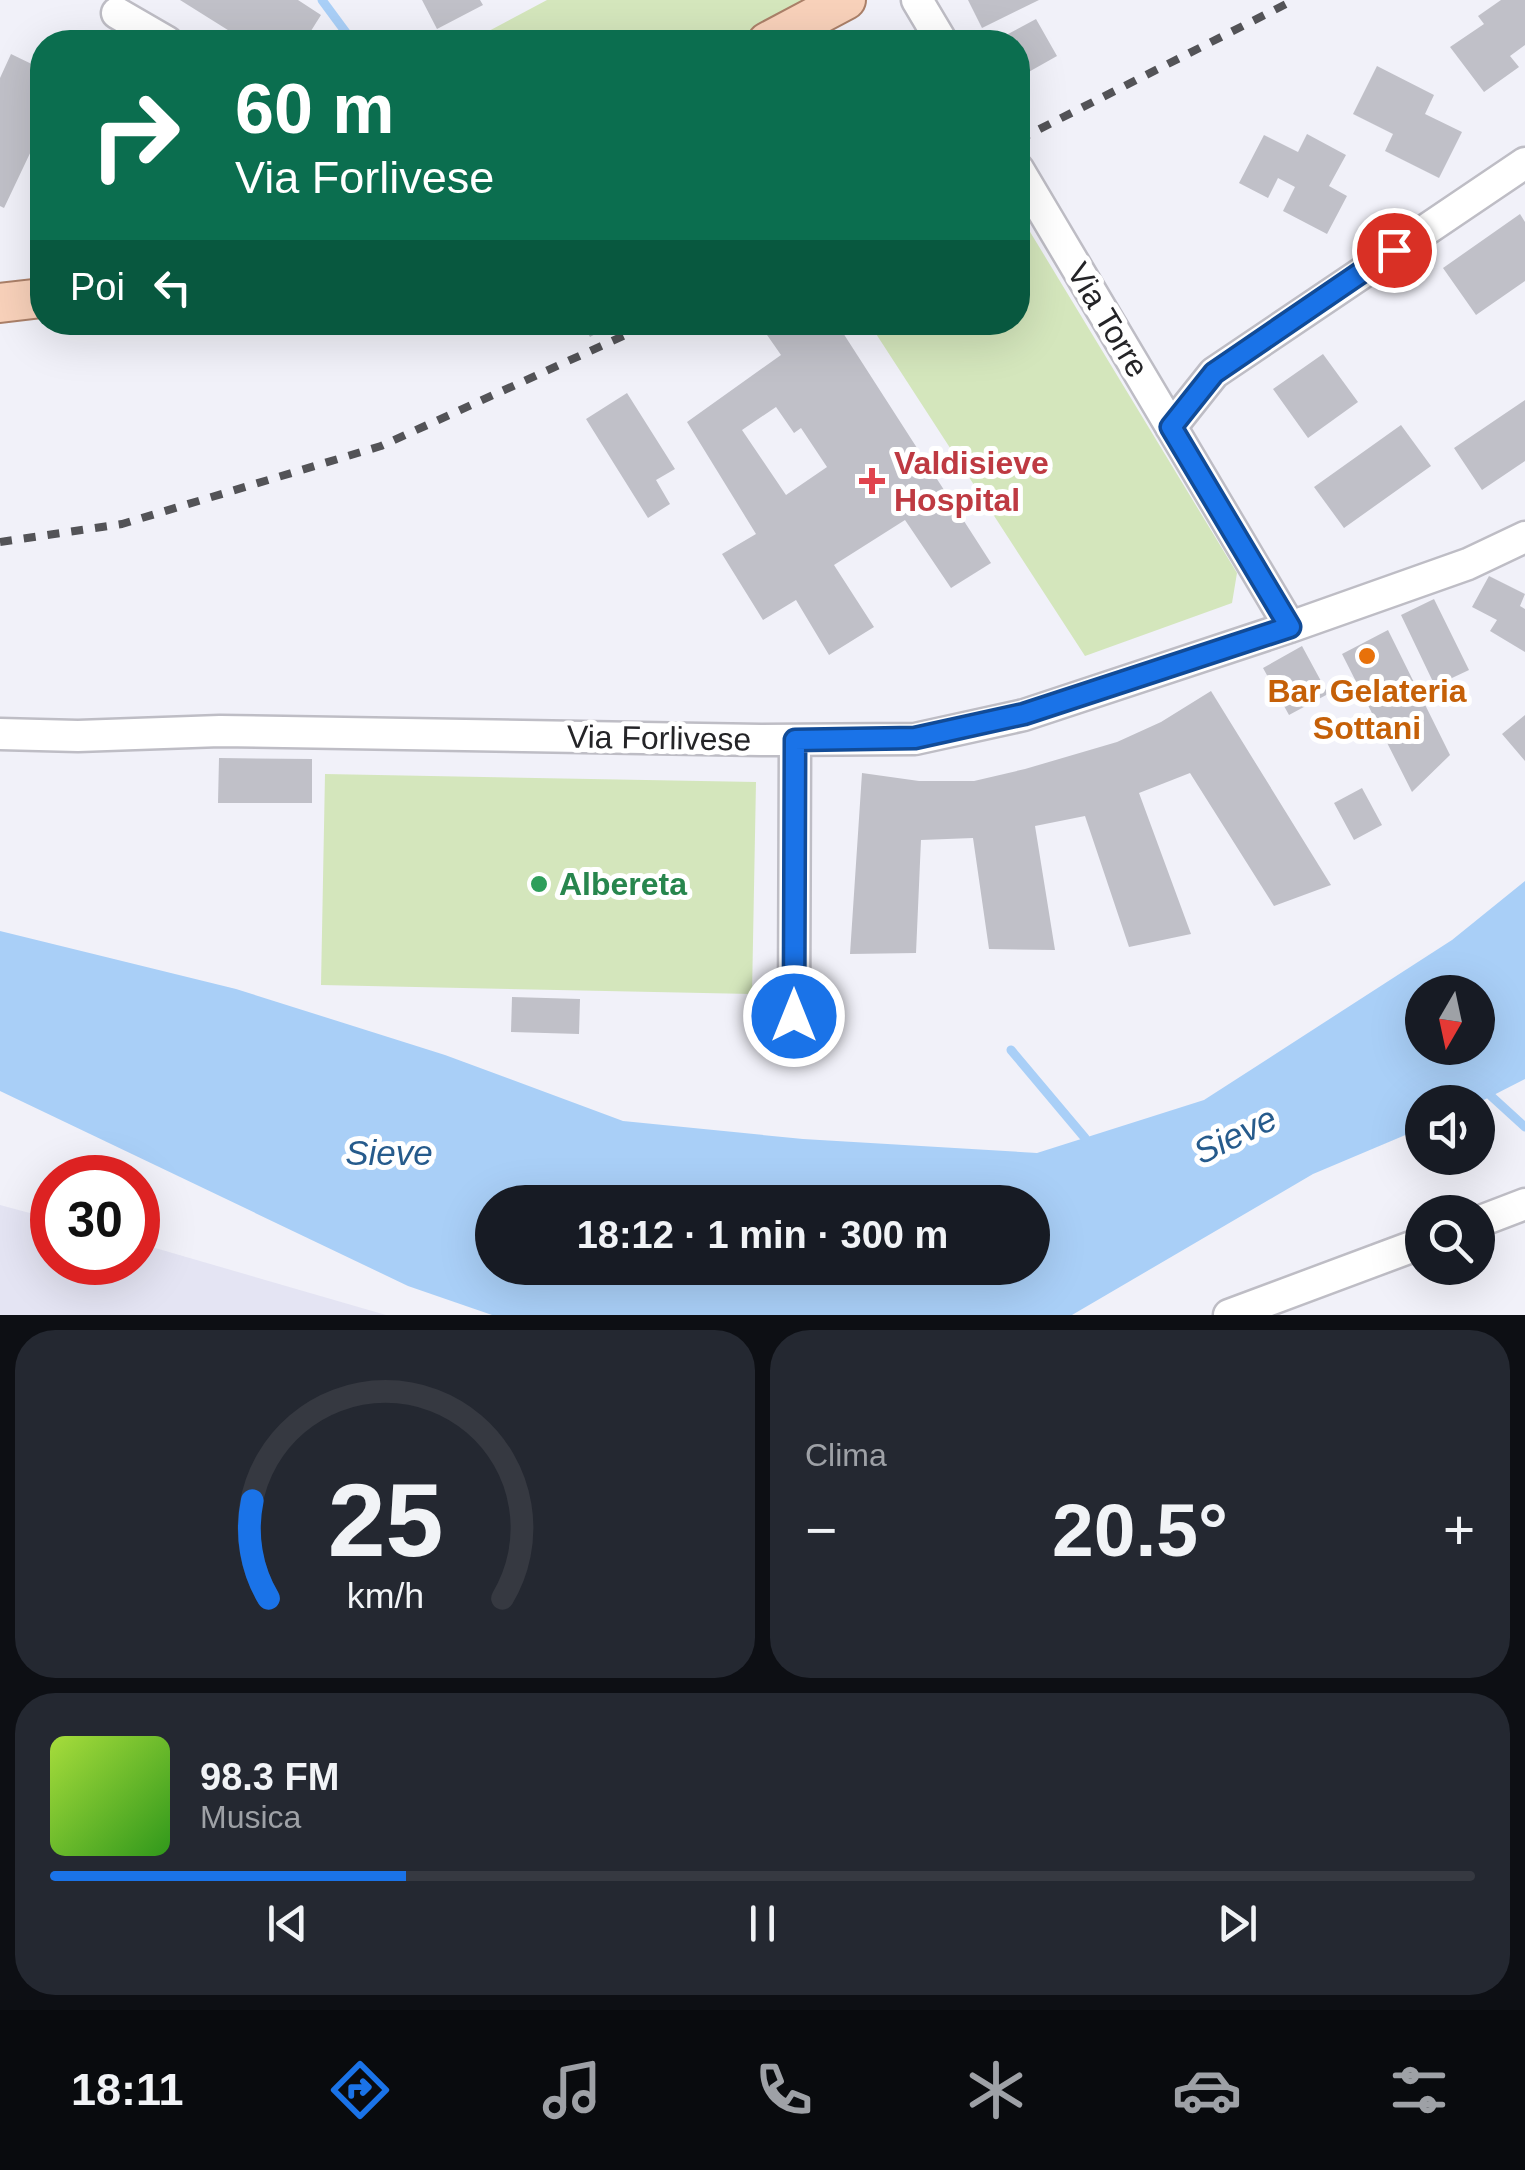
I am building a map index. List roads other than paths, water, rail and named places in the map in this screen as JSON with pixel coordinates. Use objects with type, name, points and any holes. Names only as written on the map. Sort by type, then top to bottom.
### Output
[{"type":"main road","points":[[789,30],[846,0]]},
{"type":"main road","points":[[0,303],[30,299]]},
{"type":"street","points":[[917,0],[935,30]]},
{"type":"street","points":[[117,14],[145,30]]},
{"type":"street","points":[[1171,427],[1214,373],[1525,163]]},
{"type":"street","name":"Via Torre","points":[[1030,188],[1290,627]]},
{"type":"street","name":"Via Forlivese","points":[[0,734],[78,736],[220,731],[795,740],[915,738],[1024,714],[1290,627],[1468,564],[1525,536]]},
{"type":"street","points":[[794,1016],[795,740]]},
{"type":"street","points":[[1495,1215],[1525,1204]]},
{"type":"street","points":[[1229,1315],[1405,1249]]},
{"type":"water","name":"Sieve","points":[[1525,881],[1525,1079],[1495,1094],[1495,1085],[1405,1085],[1405,1135],[1313,1174],[1072,1315],[492,1315],[408,1286],[160,1167],[160,1155],[134,1155],[0,1091],[0,931],[236,989],[445,1055],[623,1121],[803,1139],[1037,1153],[1204,1100],[1452,940]]},
{"type":"waterway","points":[[322,0],[344,30]]},
{"type":"waterway","points":[[1011,1050],[1085,1138]]},
{"type":"waterway","points":[[1495,1100],[1525,1127]]},
{"type":"railway","points":[[1030,134],[1294,0]]},
{"type":"railway","points":[[0,542],[122,524],[381,446],[625,335]]},
{"type":"place","name":"Valdisieve Hospital","points":[[872,481]]},
{"type":"place","name":"Bar Gelateria Sottani","points":[[1367,656]]},
{"type":"place","name":"Albereta","points":[[539,884]]}]
